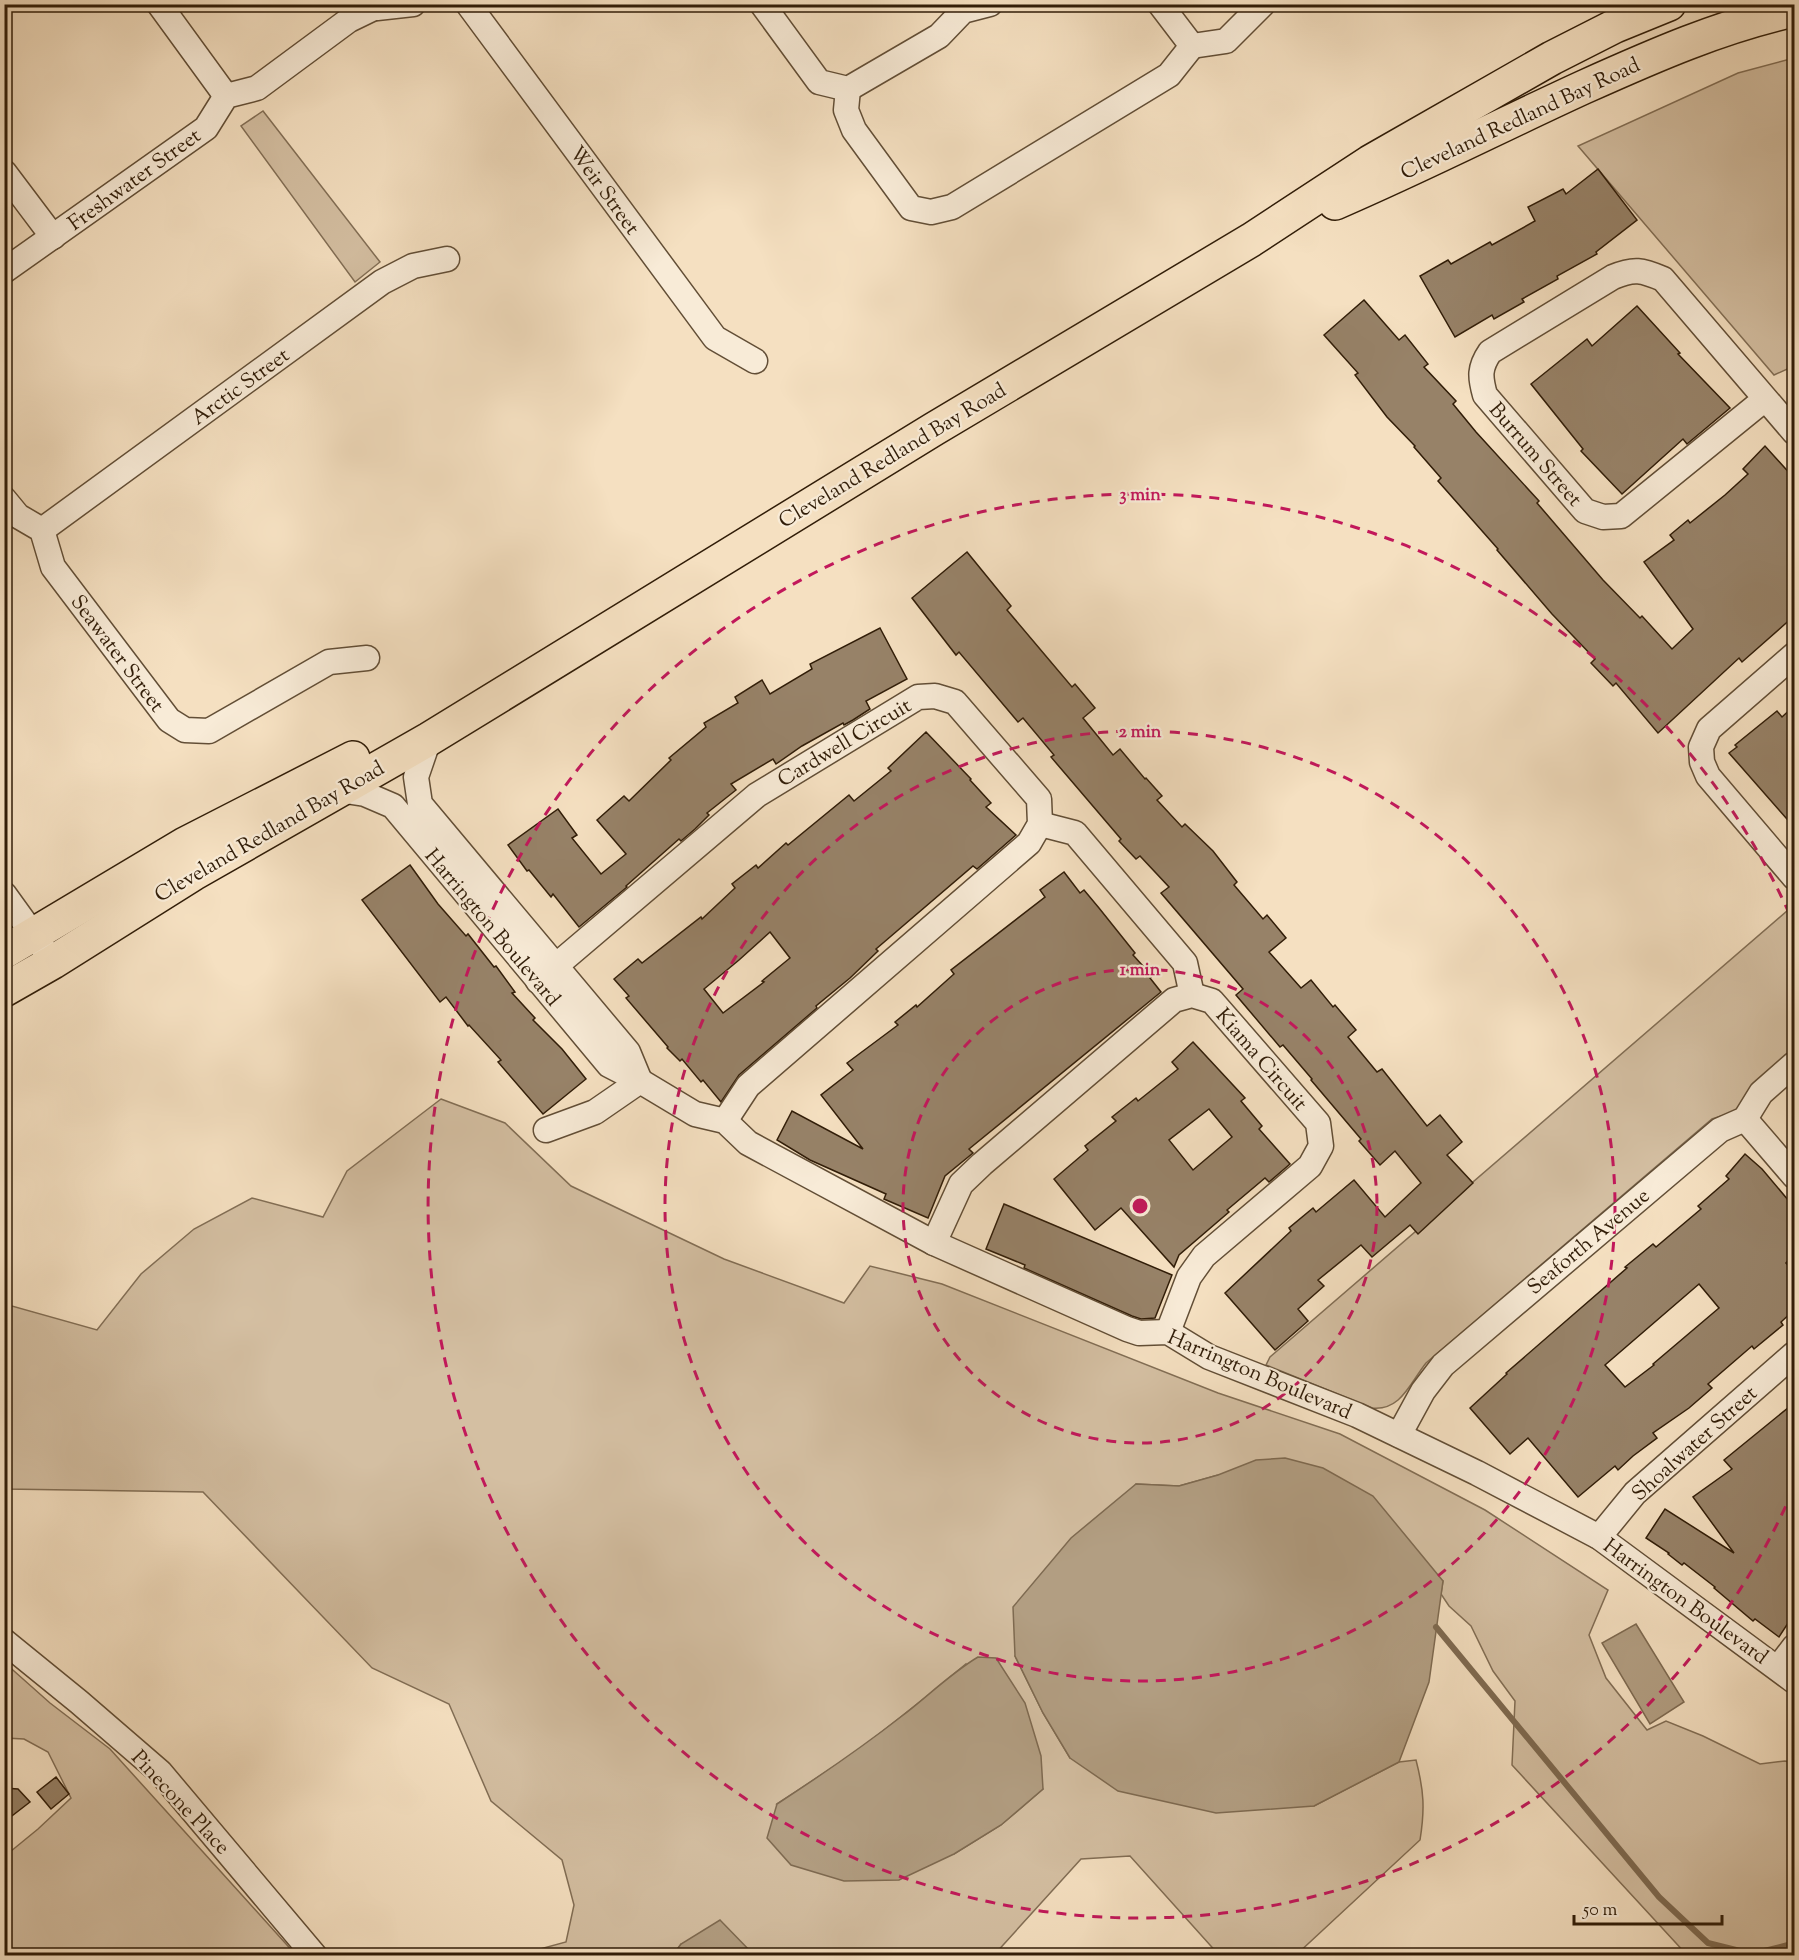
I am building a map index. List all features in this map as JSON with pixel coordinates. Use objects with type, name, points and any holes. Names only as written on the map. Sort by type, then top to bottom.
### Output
[{"type":"highway","name":"Cleveland Redland Bay Road","points":[[14,984],[193,874],[429,739],[934,429],[1251,240],[1370,162],[1552,58],[1615,26],[1670,4]]},
{"type":"highway","name":"Cleveland Redland Bay Road","points":[[1251,240],[1385,182],[1659,53],[1759,11],[1794,10]]},
{"type":"highway","name":"Cleveland Redland Bay Road","points":[[4,952],[185,844],[425,720],[534,673]]},
{"type":"street","points":[[159,4],[226,96],[257,88],[349,20],[380,6],[413,4]]},
{"type":"street","name":"Weir Street","points":[[468,4],[715,338],[755,361]]},
{"type":"street","points":[[762,4],[819,82],[848,89],[939,36],[961,8],[990,4]]},
{"type":"street","points":[[1160,4],[1192,46]]},
{"type":"street","points":[[848,89],[846,110],[854,130],[911,208],[931,212],[952,207],[1169,75],[1192,46],[1226,41],[1263,4]]},
{"type":"street","name":"Freshwater Street","points":[[4,271],[206,128],[226,96]]},
{"type":"street","points":[[4,172],[53,237]]},
{"type":"street","name":"Arctic Street","points":[[42,530],[382,282],[413,266],[447,259]]},
{"type":"street","name":"Burrum Street","points":[[1765,399],[1621,516],[1603,517],[1585,511],[1485,394],[1480,379],[1483,362],[1490,352],[1613,277],[1627,271],[1645,271],[1663,279],[1794,432]]},
{"type":"street","points":[[4,499],[18,516],[42,530]]},
{"type":"street","name":"Seawater Street","points":[[42,530],[53,567],[169,720],[185,730],[209,731],[329,662],[367,658]]},
{"type":"street","points":[[1794,655],[1709,729],[1701,747],[1702,762],[1708,776],[1794,877]]},
{"type":"street","name":"Cardwell Circuit","points":[[538,981],[757,795],[918,697],[935,696],[955,702],[1039,799],[1040,824]]},
{"type":"street","name":"Harrington Boulevard","points":[[429,739],[416,777],[420,804],[628,1052],[640,1081]]},
{"type":"street","name":"Harrington Boulevard","points":[[339,790],[365,794],[393,806],[609,1065],[695,1114],[724,1121],[748,1143],[934,1243],[1127,1329],[1139,1333],[1168,1332],[1209,1357],[1357,1414],[1477,1473],[1599,1537],[1786,1674]]},
{"type":"street","points":[[724,1121],[748,1086],[1029,843],[1040,824],[1075,833],[1185,963],[1191,995]]},
{"type":"street","points":[[4,894],[53,962]]},
{"type":"street","points":[[4,952],[14,984]]},
{"type":"street","name":"Kiama Circuit","points":[[934,1243],[961,1184],[982,1164],[1174,1000],[1191,995],[1212,1001],[1318,1123],[1321,1146],[1310,1166],[1204,1256],[1189,1277],[1168,1332]]},
{"type":"street","points":[[1794,1064],[1761,1093],[1745,1119],[1794,1176]]},
{"type":"street","points":[[546,1130],[595,1112],[640,1081]]},
{"type":"street","name":"Seaforth Avenue","points":[[1399,1435],[1423,1391],[1443,1365],[1720,1130],[1745,1119]]},
{"type":"street","name":"Shoalwater Street","points":[[1599,1537],[1635,1493],[1794,1354]]},
{"type":"street","name":"Pinecone Place","points":[[4,1641],[160,1772],[315,1956]]},
{"type":"street","points":[[1786,1674],[1794,1647]]},
{"type":"shaded area","points":[[1794,58],[1794,366],[1774,375],[1578,146],[1738,73]]},
{"type":"shaded area","points":[[263,111],[380,262],[355,282],[241,126]]},
{"type":"shaded area","points":[[1794,905],[1794,1048],[1754,1083],[1743,1104],[1734,1112],[1712,1119],[1426,1363],[1404,1394],[1390,1405],[1372,1408],[1266,1365],[1270,1357]]},
{"type":"shaded area","points":[[441,1099],[505,1123],[571,1186],[724,1259],[844,1303],[870,1266],[942,1284],[1218,1393],[1340,1434],[1485,1510],[1608,1590],[1589,1635],[1606,1678],[1647,1730],[1666,1721],[1760,1764],[1785,1761],[1794,1763],[1794,1955],[1687,1955],[1512,1765],[1515,1701],[1493,1671],[1471,1626],[1449,1606],[1441,1594],[1443,1581],[1218,1475],[1179,1486],[1136,1484],[1015,1656],[1043,1713],[1070,1758],[1314,1806],[1399,1762],[1416,1760],[1423,1800],[1420,1840],[1296,1955],[1219,1955],[1130,1856],[1081,1859],[994,1955],[754,1955],[681,1944],[673,1955],[518,1955],[566,1942],[574,1905],[562,1860],[491,1801],[449,1704],[372,1668],[203,1492],[5,1489],[4,1312],[12,1306],[97,1330],[141,1274],[194,1229],[252,1198],[323,1217],[347,1171]],"holes":[[[966,1664],[1043,1789],[1001,1825],[954,1854],[777,1804],[856,1752]]]},
{"type":"shaded area","points":[[1285,1458],[1323,1468],[1373,1496],[1443,1581],[1429,1682],[1399,1762],[1314,1806],[1216,1813],[1118,1791],[1070,1758],[1043,1713],[1015,1656],[1013,1607],[1071,1538],[1136,1484],[1179,1486],[1218,1475],[1256,1460]]},
{"type":"shaded area","points":[[1636,1624],[1684,1702],[1650,1724],[1602,1643]]},
{"type":"shaded area","points":[[978,1657],[996,1658],[1025,1703],[1041,1756],[1043,1789],[1001,1825],[954,1854],[899,1880],[844,1881],[791,1865],[767,1838],[777,1804],[871,1739],[958,1670]]},
{"type":"shaded area","points":[[5,1663],[50,1703],[110,1749],[296,1955],[5,1955],[5,1856],[71,1798],[48,1752],[24,1739],[5,1738]]},
{"type":"shaded area","points":[[720,1920],[754,1955],[673,1955],[681,1944]]},
{"type":"building","points":[[1598,169],[1637,220],[1596,252],[1597,254],[1522,299],[1524,302],[1494,319],[1492,315],[1455,337],[1420,276],[1448,260],[1451,264],[1490,242],[1492,245],[1535,221],[1528,207],[1563,189],[1566,194]]},
{"type":"building","points":[[1364,300],[1399,340],[1405,335],[1428,364],[1424,367],[1456,401],[1453,404],[1476,432],[1539,501],[1537,503],[1603,580],[1640,618],[1642,616],[1672,649],[1693,629],[1644,562],[1674,540],[1670,535],[1688,520],[1690,523],[1748,474],[1743,469],[1765,446],[1794,478],[1794,616],[1742,662],[1739,658],[1658,733],[1616,683],[1613,686],[1591,663],[1595,659],[1552,614],[1438,481],[1441,478],[1387,417],[1355,375],[1358,373],[1324,335]]},
{"type":"building","points":[[1637,306],[1680,353],[1678,354],[1730,408],[1687,444],[1683,439],[1622,494],[1581,451],[1583,449],[1531,384],[1587,339],[1592,346]]},
{"type":"building","points":[[967,552],[1011,606],[1007,610],[1072,687],[1075,684],[1095,708],[1083,718],[1113,755],[1120,749],[1162,796],[1157,800],[1182,827],[1185,824],[1213,851],[1237,882],[1234,885],[1263,919],[1267,915],[1286,938],[1269,952],[1301,988],[1311,980],[1333,1007],[1335,1005],[1356,1030],[1348,1037],[1377,1072],[1382,1069],[1427,1126],[1440,1115],[1462,1142],[1447,1155],[1473,1183],[1418,1234],[1410,1225],[1372,1257],[1361,1245],[1318,1280],[1324,1286],[1298,1309],[1308,1321],[1275,1350],[1225,1293],[1291,1231],[1289,1228],[1313,1208],[1316,1212],[1354,1180],[1385,1217],[1421,1183],[1395,1151],[1380,1165],[1359,1141],[1361,1139],[1312,1079],[1283,1045],[1280,1047],[1236,995],[1243,989],[1161,893],[1169,887],[1140,856],[1136,859],[1119,841],[1121,839],[1051,757],[1054,755],[1023,718],[1018,722],[959,652],[956,655],[912,598]]},
{"type":"building","points":[[880,628],[907,679],[866,701],[870,709],[853,720],[844,725],[843,723],[802,746],[776,764],[773,759],[731,784],[736,790],[707,813],[709,815],[695,829],[681,841],[679,839],[579,927],[553,894],[551,897],[529,870],[527,871],[508,845],[558,809],[577,835],[572,838],[601,874],[626,854],[597,820],[624,796],[629,801],[671,760],[669,758],[706,727],[704,723],[738,703],[735,697],[762,680],[770,694],[812,669],[810,664]]},
{"type":"building","points":[[1794,706],[1794,827],[1729,753],[1737,747],[1735,745],[1777,711],[1782,717]]},
{"type":"building","points":[[926,732],[991,803],[986,807],[1016,835],[977,869],[973,866],[876,949],[878,951],[850,978],[739,1075],[721,1102],[682,1059],[680,1061],[667,1048],[626,998],[629,996],[614,979],[638,959],[642,963],[701,917],[702,919],[735,888],[732,884],[756,865],[758,868],[786,843],[788,845],[849,795],[854,801],[891,771],[888,768]],"holes":[[[770,932],[790,958],[762,981],[764,982],[723,1013],[704,989]]]},
{"type":"building","points":[[410,865],[438,904],[466,936],[468,934],[494,967],[496,966],[515,992],[512,993],[535,1018],[533,1020],[562,1049],[586,1079],[543,1114],[498,1062],[501,1060],[468,1026],[446,997],[440,1002],[362,900]]},
{"type":"building","points":[[1064,872],[1080,893],[1084,890],[1099,908],[1135,953],[1133,955],[1152,976],[1150,978],[1161,992],[969,1149],[973,1153],[945,1176],[928,1218],[884,1199],[886,1194],[810,1160],[777,1140],[792,1111],[863,1149],[821,1095],[853,1070],[847,1063],[898,1025],[895,1022],[916,1005],[917,1007],[954,974],[951,970],[1045,897],[1040,890]]},
{"type":"building","points":[[1193,1042],[1245,1098],[1241,1101],[1262,1126],[1259,1129],[1290,1164],[1269,1182],[1265,1178],[1227,1210],[1229,1212],[1179,1255],[1174,1267],[1121,1208],[1095,1230],[1054,1179],[1088,1150],[1085,1146],[1116,1121],[1112,1117],[1136,1098],[1138,1101],[1178,1069],[1172,1062]],"holes":[[[1209,1109],[1232,1137],[1193,1170],[1169,1140]]]},
{"type":"building","points":[[1745,1154],[1762,1169],[1794,1207],[1794,1254],[1786,1263],[1794,1272],[1794,1310],[1781,1322],[1783,1325],[1754,1349],[1752,1346],[1708,1384],[1712,1388],[1689,1408],[1653,1433],[1657,1438],[1618,1470],[1615,1466],[1578,1497],[1528,1438],[1510,1454],[1470,1408],[1506,1373],[1627,1268],[1625,1267],[1653,1244],[1656,1247],[1701,1209],[1698,1206],[1729,1179],[1726,1176]],"holes":[[[1699,1284],[1719,1308],[1654,1365],[1625,1387],[1605,1365]]]},
{"type":"building","points":[[1004,1204],[1172,1275],[1155,1318],[1141,1319],[1132,1316],[986,1249]]},
{"type":"building","points":[[1794,1403],[1794,1614],[1779,1637],[1755,1619],[1753,1621],[1715,1587],[1646,1538],[1665,1509],[1734,1553],[1693,1497],[1732,1469],[1724,1460]]},
{"type":"building","points":[[56,1777],[69,1794],[51,1809],[37,1792]]},
{"type":"building","points":[[4,1788],[18,1789],[30,1802],[4,1822]]},
{"type":"waterway","points":[[1436,1627],[1659,1897],[1708,1943],[1752,1954],[1788,1945],[1794,1949]]}]
